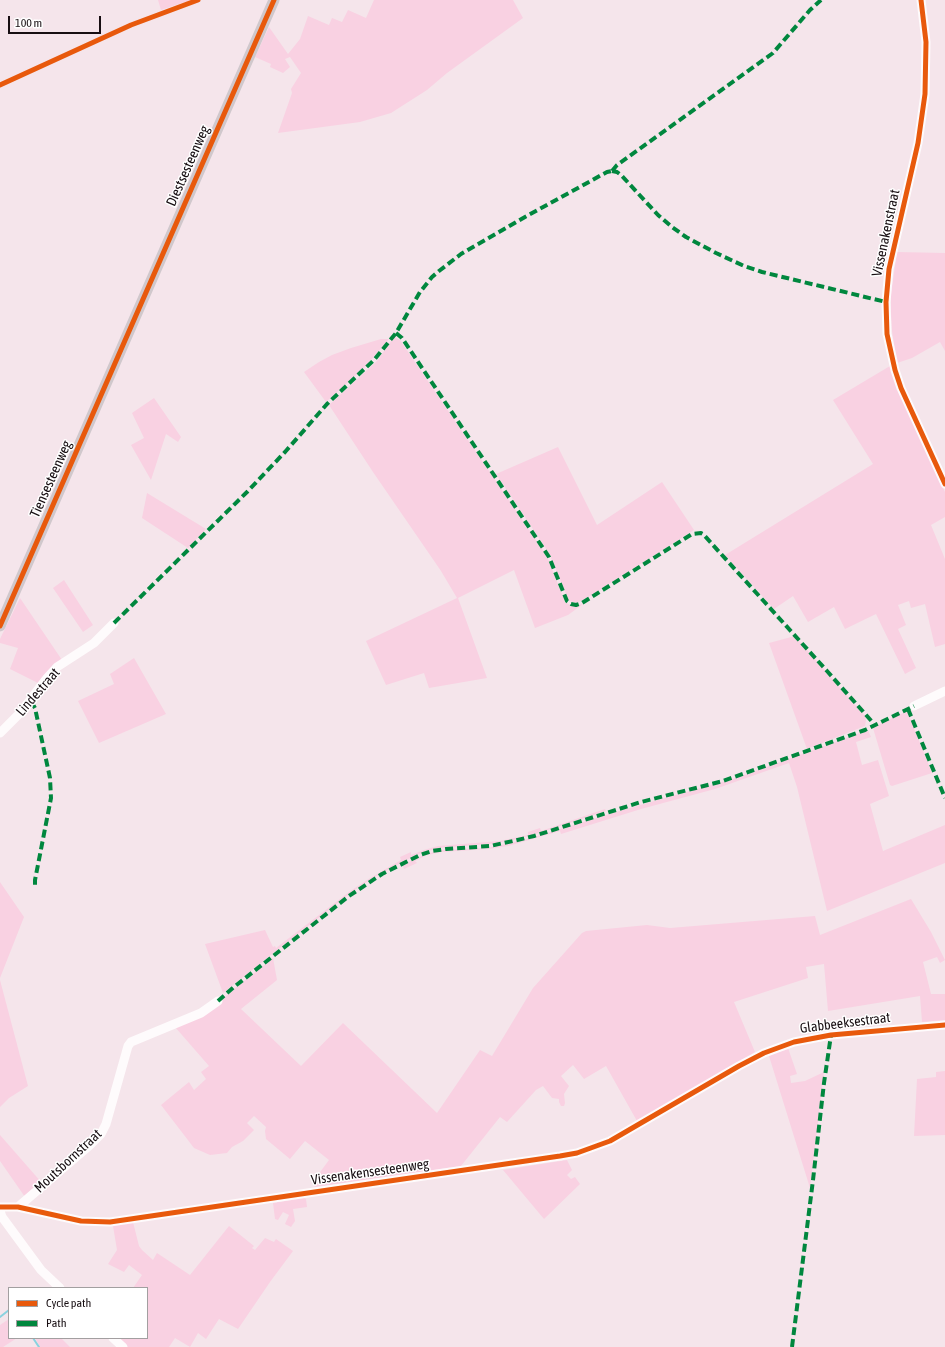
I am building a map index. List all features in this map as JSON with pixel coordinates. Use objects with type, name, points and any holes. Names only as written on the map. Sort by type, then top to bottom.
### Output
[{"type":"main road","name":"Diestsesteenweg","points":[[124,342],[274,0]]},
{"type":"main road","name":"Tiensesteenweg","points":[[0,626],[124,342]]},
{"type":"street","name":"Vissenakenstraat","points":[[921,0],[926,42],[924,94],[918,143],[890,269],[886,302],[888,334],[895,370],[901,388],[945,484]]},
{"type":"street","name":"Lindestraat","points":[[0,733],[20,713],[57,667],[94,643],[114,623]]},
{"type":"street","points":[[914,706],[945,692]]},
{"type":"street","name":"Moutsbornstraat","points":[[18,1207],[101,1134],[106,1124],[128,1046],[131,1042],[201,1013],[218,1001]]},
{"type":"street","name":"Glabbeeksestraat","points":[[710,1084],[756,1057],[800,1041],[831,1035],[945,1025]]},
{"type":"street","name":"Vissenakensesteenweg","points":[[0,1207],[18,1207],[70,1220],[110,1222],[560,1156],[590,1149],[610,1141],[710,1084]]},
{"type":"street","points":[[0,1211],[2,1217],[42,1270],[59,1287]]},
{"type":"street","points":[[114,1339],[124,1347]]},
{"type":"shaded area","points":[[158,0],[191,0],[161,10]]},
{"type":"shaded area","points":[[374,0],[513,0],[523,18],[447,73],[427,90],[391,113],[360,122],[278,133],[292,93],[291,89],[301,73],[290,57],[285,59],[290,67],[283,73],[270,67],[271,64],[255,57],[269,27],[288,54],[300,39],[308,16],[329,25],[332,18],[342,22],[348,10],[366,18]]},
{"type":"shaded area","points":[[897,252],[945,253],[945,351],[940,342],[912,358],[897,363],[892,331],[891,294]]},
{"type":"shaded area","points":[[394,337],[400,340],[547,556],[565,602],[572,606],[583,604],[568,615],[535,628],[514,570],[458,598],[487,678],[429,688],[424,673],[386,685],[366,641],[457,598],[441,571],[329,405],[377,361]]},
{"type":"shaded area","points":[[381,339],[389,339],[365,367],[326,402],[304,372],[332,355]]},
{"type":"shaded area","points":[[890,366],[906,408],[945,492],[945,517],[931,525],[945,559],[945,644],[935,647],[925,604],[911,608],[909,601],[898,605],[906,625],[898,629],[916,668],[905,674],[876,614],[845,629],[834,607],[808,622],[793,596],[774,609],[725,555],[873,464],[833,400]]},
{"type":"shaded area","points":[[154,398],[181,437],[178,442],[166,434],[151,480],[131,445],[144,438],[132,413]]},
{"type":"shaded area","points":[[558,447],[597,525],[662,482],[694,530],[592,595],[577,603],[569,601],[549,553],[496,474]]},
{"type":"shaded area","points":[[147,493],[206,529],[188,548],[142,518]]},
{"type":"shaded area","points":[[64,580],[93,625],[83,632],[53,588]]},
{"type":"shaded area","points":[[20,598],[62,660],[40,684],[10,669],[18,648],[0,643],[0,639]]},
{"type":"shaded area","points":[[795,636],[865,716],[865,726],[807,749],[769,643]]},
{"type":"shaded area","points":[[134,658],[166,714],[99,743],[78,701],[114,684],[110,674]]},
{"type":"shaded area","points":[[907,711],[932,773],[892,786],[890,785],[873,728]]},
{"type":"shaded area","points":[[868,730],[871,737],[856,742],[862,765],[878,760],[889,796],[870,804],[883,851],[945,825],[945,863],[827,911],[797,787],[789,763],[715,789],[641,809],[561,834],[560,831],[508,846],[488,849],[442,852],[427,855],[415,861],[417,863],[404,869],[402,865],[426,854],[442,850],[488,848],[531,838],[736,778]]},
{"type":"shaded area","points":[[605,809],[606,811],[518,839],[490,844],[438,848],[416,855],[371,879],[352,892],[223,993],[205,944],[265,930],[273,947],[275,946],[276,948],[349,892],[401,860],[400,857],[411,852],[411,855],[438,846],[500,841],[528,835],[528,832],[540,828],[541,831]]},
{"type":"shaded area","points":[[0,882],[24,917],[0,978]]},
{"type":"shaded area","points":[[911,899],[931,932],[945,960],[940,963],[937,957],[923,962],[931,994],[945,994],[945,1020],[922,1022],[920,996],[828,1011],[824,964],[806,967],[808,978],[734,1002],[755,1052],[637,1121],[606,1066],[584,1079],[573,1065],[561,1076],[569,1086],[564,1094],[564,1106],[561,1106],[559,1099],[552,1098],[543,1086],[536,1090],[507,1122],[500,1117],[461,1166],[315,1187],[312,1183],[329,1160],[305,1141],[290,1159],[266,1139],[266,1127],[254,1116],[247,1123],[254,1130],[243,1141],[232,1147],[227,1153],[210,1155],[194,1148],[161,1105],[189,1082],[194,1090],[206,1079],[201,1072],[209,1066],[175,1027],[214,1007],[273,958],[277,980],[241,1009],[301,1066],[343,1023],[437,1113],[480,1050],[492,1056],[533,988],[582,933],[586,931],[647,925],[670,928],[815,916],[820,935]]},
{"type":"shaded area","points":[[0,980],[28,1086],[9,1098],[0,1107]]},
{"type":"shaded area","points":[[788,1048],[797,1074],[790,1076],[791,1083],[805,1081],[824,1072],[810,1188],[769,1056]]},
{"type":"shaded area","points":[[945,1071],[945,1135],[914,1136],[917,1079],[936,1077],[936,1072]]},
{"type":"shaded area","points":[[0,1135],[42,1183],[25,1197],[0,1161]]},
{"type":"shaded area","points":[[567,1160],[572,1170],[567,1175],[571,1179],[575,1177],[580,1184],[544,1219],[503,1170]]},
{"type":"shaded area","points":[[304,1198],[306,1199],[307,1207],[293,1209],[295,1221],[291,1227],[285,1224],[289,1215],[283,1212],[278,1220],[275,1219],[273,1203]]},
{"type":"shaded area","points":[[133,1222],[139,1246],[142,1250],[153,1260],[157,1253],[190,1275],[229,1226],[254,1246],[252,1248],[255,1250],[265,1238],[274,1242],[276,1239],[293,1251],[238,1329],[219,1319],[206,1339],[198,1333],[190,1347],[175,1338],[169,1347],[127,1347],[118,1339],[148,1339],[148,1287],[134,1287],[142,1275],[129,1265],[124,1272],[108,1264],[117,1250],[113,1226]]},
{"type":"shaded area","points":[[8,1320],[8,1339],[15,1339],[3,1347],[0,1347],[0,1325]]},
{"type":"shaded area","points":[[36,1339],[62,1339],[70,1347],[40,1347]]},
{"type":"waterway","points":[[0,1317],[8,1311]]},
{"type":"waterway","points":[[34,1339],[39,1347]]},
{"type":"marked path","points":[[612,171],[617,165],[773,53],[810,10],[821,0]]},
{"type":"marked path","points":[[612,171],[617,172],[622,176],[658,215],[672,227],[686,237],[716,253],[744,266],[762,272],[886,302]]},
{"type":"marked path","points":[[114,623],[247,492],[285,452],[327,404],[374,360],[396,333],[420,292],[432,277],[461,254],[525,217],[607,172],[612,171]]},
{"type":"marked path","points":[[396,333],[402,338],[549,557],[567,601],[576,605],[582,603],[692,534],[701,533],[875,725]]},
{"type":"marked path","points":[[31,701],[35,708],[50,778],[51,798],[35,880],[35,887]]},
{"type":"marked path","points":[[218,1001],[349,896],[382,874],[420,855],[446,849],[490,846],[534,836],[641,802],[723,781],[865,730],[914,706]]},
{"type":"marked path","points":[[908,709],[945,798]]},
{"type":"marked path","points":[[792,1347],[831,1035]]},
{"type":"cycle path","points":[[0,85],[131,25],[198,0]]},
{"type":"cycle path","points":[[0,626],[274,0]]},
{"type":"cycle path","points":[[921,0],[926,42],[925,94],[918,143],[889,269],[886,302],[887,334],[895,370],[901,388],[945,484]]},
{"type":"cycle path","points":[[0,1207],[18,1207],[81,1221],[110,1222],[577,1153],[610,1141],[739,1066],[764,1053],[794,1042],[831,1035],[945,1025]]}]
